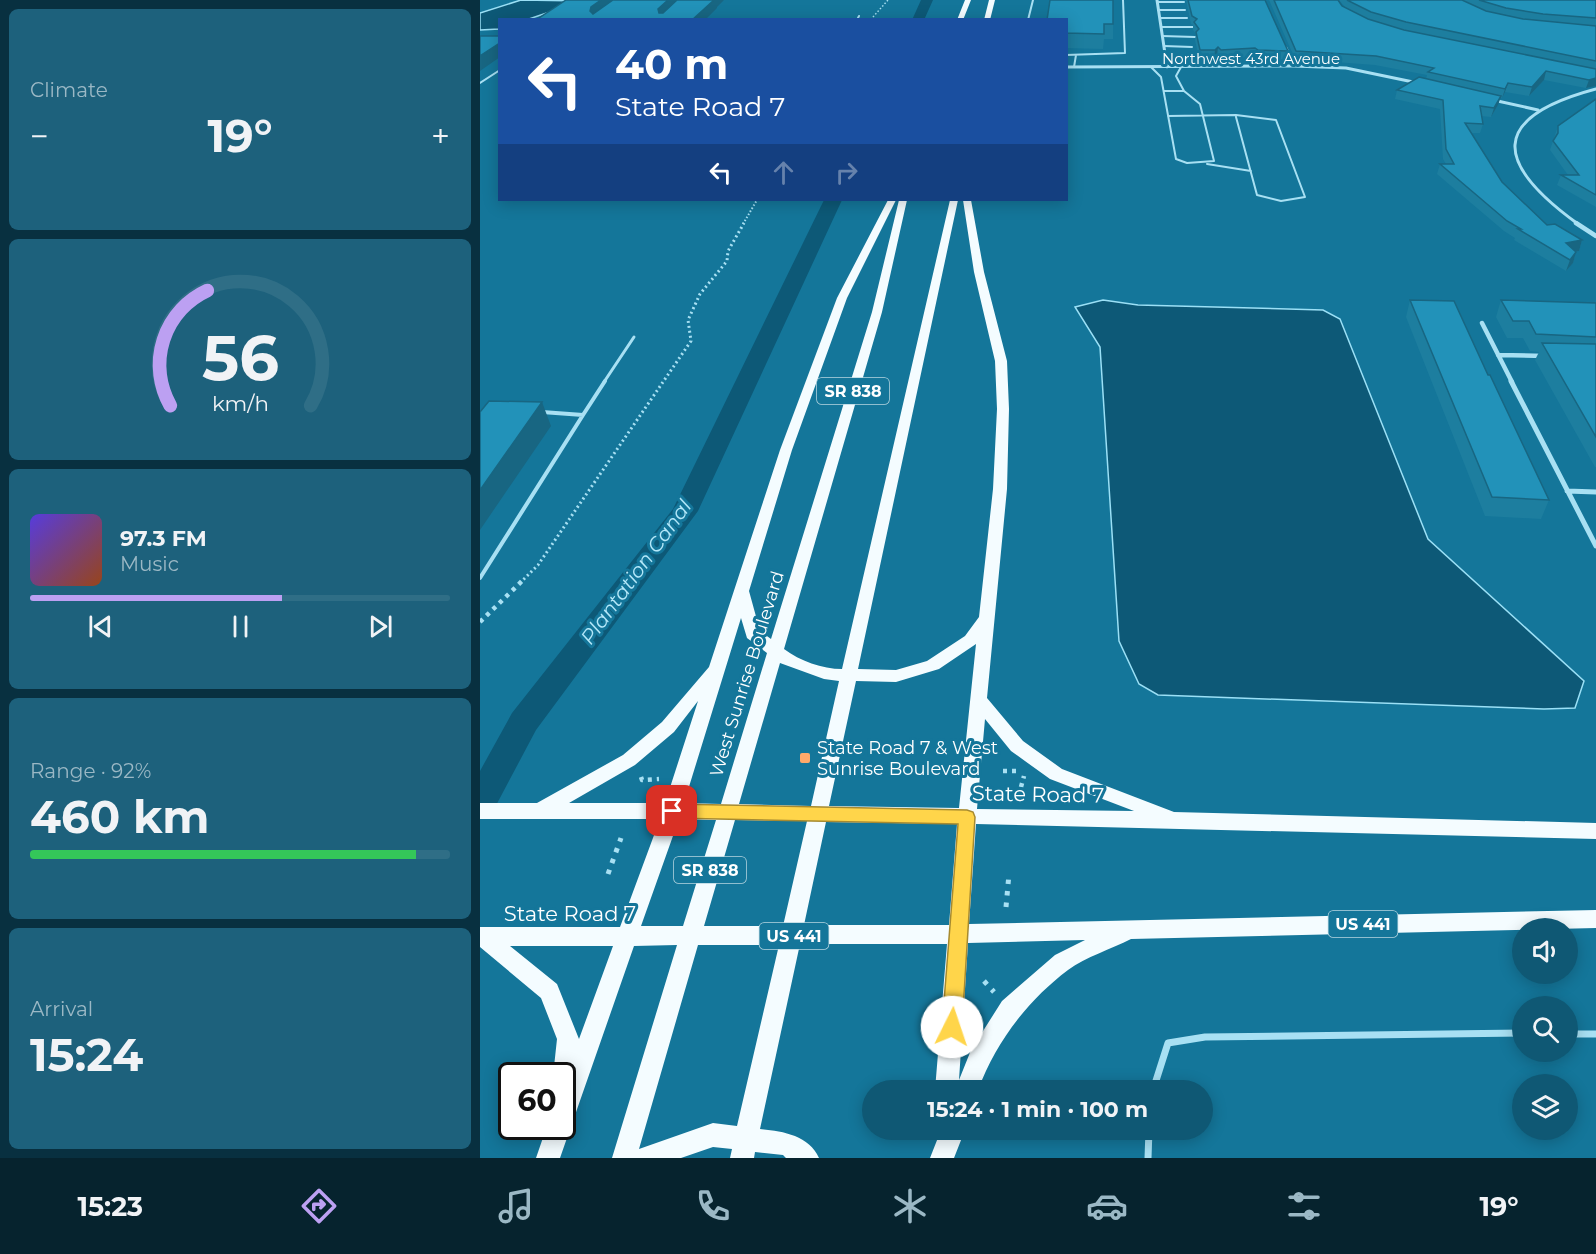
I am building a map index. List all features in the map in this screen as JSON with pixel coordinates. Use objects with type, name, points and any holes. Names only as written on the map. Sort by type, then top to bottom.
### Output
[{"type":"main road","points":[[961,18],[968,0]]},
{"type":"main road","points":[[988,18],[992,0]]},
{"type":"main road","points":[[576,1080],[629,937],[672,811],[786,450],[842,298],[891,201]]},
{"type":"main road","name":"West Sunrise Boulevard","points":[[624,1158],[877,312],[903,201]]},
{"type":"main road","name":"SR 838","points":[[742,1158],[954,201]]},
{"type":"main road","points":[[948,1080],[967,817],[1000,489],[1003,409],[1000,361],[979,272],[967,201]]},
{"type":"main road","points":[[741,589],[753,634],[789,661],[830,675],[896,676],[933,665],[971,640],[987,618]]},
{"type":"main road","points":[[539,812],[629,760],[668,727],[716,666]]},
{"type":"main road","points":[[979,699],[1017,746],[1056,774],[1178,820]]},
{"type":"main road","name":"State Road 7","points":[[480,811],[672,811],[1178,820],[1596,831]]},
{"type":"main road","name":"State Road 7","points":[[482,937],[959,934],[1596,919]]},
{"type":"main road","points":[[971,1080],[979,1058],[1010,1010],[1062,962],[1131,929]]},
{"type":"main road","points":[[482,937],[549,991],[568,1039],[566,1062]]},
{"type":"main road","points":[[647,1158],[713,1135],[787,1144],[807,1158]]},
{"type":"main road","points":[[548,1158],[554,1140]]},
{"type":"main road","points":[[942,1158],[943,1140]]},
{"type":"main road","points":[[942,1158],[949,1140]]},
{"type":"street","points":[[1157,1],[1167,68]]},
{"type":"street","points":[[1284,44],[1294,66]]},
{"type":"street","name":"Northwest 43rd Avenue","points":[[1068,68],[1294,66],[1346,68],[1387,75],[1428,86]]},
{"type":"street","points":[[1596,89],[1568,97],[1538,110],[1522,125],[1514,142],[1516,161],[1526,178],[1545,200],[1570,220],[1596,236]]},
{"type":"street","points":[[1483,98],[1538,110]]},
{"type":"street","points":[[1482,323],[1596,546]]},
{"type":"street","points":[[1498,355],[1548,356]]},
{"type":"street","points":[[1567,491],[1596,492]]},
{"type":"lane","points":[[1028,18],[1033,0]]},
{"type":"lane","points":[[1068,55],[1125,54],[1123,0]]},
{"type":"lane","points":[[1157,1],[1184,2]]},
{"type":"lane","points":[[1158,10],[1185,10]]},
{"type":"lane","points":[[1160,18],[1187,18]]},
{"type":"lane","points":[[1161,27],[1193,27]]},
{"type":"lane","points":[[1162,36],[1195,37]]},
{"type":"lane","points":[[1164,46],[1192,47]]},
{"type":"lane","points":[[1074,68],[1076,55]]},
{"type":"lane","points":[[1165,56],[1194,56]]},
{"type":"lane","points":[[1217,59],[1218,67]]},
{"type":"lane","points":[[1254,60],[1255,67]]},
{"type":"lane","points":[[1181,67],[1176,76],[1184,91],[1200,104],[1214,161],[1204,164]]},
{"type":"lane","points":[[1151,68],[1161,77],[1176,159],[1186,163],[1251,171]]},
{"type":"lane","points":[[480,84],[498,71]]},
{"type":"lane","points":[[1164,91],[1184,91]]},
{"type":"lane","points":[[1168,116],[1263,117],[1276,120],[1305,197],[1300,200],[1280,200],[1257,195],[1236,117]]},
{"type":"lane","points":[[480,578],[634,337]]},
{"type":"lane","points":[[537,412],[583,415]]},
{"type":"lane","points":[[1154,1080],[1168,1043],[1205,1037],[1512,1033]]},
{"type":"lane","points":[[1578,1034],[1596,1034]]},
{"type":"lane","points":[[1148,1158],[1149,1140]]},
{"type":"path","points":[[874,18],[888,0]]},
{"type":"path","points":[[480,622],[538,565],[691,340],[688,320],[700,294],[727,261],[728,251],[756,201]]},
{"type":"path","points":[[641,780],[663,778]]},
{"type":"path","points":[[608,874],[621,838]]},
{"type":"path","points":[[1006,907],[1009,874]]},
{"type":"path","points":[[977,982],[985,979],[994,992]]},
{"type":"water","points":[[521,0],[582,1],[532,18],[498,18],[498,29],[480,30],[480,13]]},
{"type":"water","points":[[1103,300],[1138,305],[1323,310],[1340,319],[1428,539],[1584,681],[1575,708],[1544,709],[1158,695],[1139,684],[1119,641],[1100,347],[1075,307]]},
{"type":"building","points":[[566,0],[601,0],[591,7],[590,11],[593,14],[613,0],[668,0],[658,9],[659,13],[663,13],[677,0],[714,0],[694,18],[539,18]]},
{"type":"building","points":[[1050,0],[1113,0],[1113,24],[1104,24],[1104,34],[1068,33],[1068,18],[1047,18]]},
{"type":"building","points":[[1188,0],[1265,0],[1288,51],[1255,48],[1221,50],[1218,47],[1215,50],[1200,50],[1196,32],[1199,29],[1194,22],[1197,19],[1192,16]]},
{"type":"building","points":[[1274,0],[1338,0],[1342,6],[1368,19],[1404,30],[1596,69],[1596,78],[1589,80],[1546,71],[1532,87],[1508,83],[1505,89],[1428,72],[1434,68],[1376,56],[1296,51]]},
{"type":"building","points":[[1347,0],[1462,0],[1486,11],[1523,19],[1596,26],[1596,61],[1406,22],[1371,12]]},
{"type":"building","points":[[1479,0],[1596,0],[1596,18],[1543,14],[1506,8]]},
{"type":"building","points":[[480,36],[498,36],[498,44],[480,56]]},
{"type":"building","points":[[1419,77],[1501,96],[1494,108],[1480,106],[1483,124],[1465,123],[1502,182],[1547,225],[1555,224],[1582,240],[1566,243],[1576,252],[1570,260],[1507,221],[1440,164],[1454,164],[1446,149],[1443,100],[1397,90]]},
{"type":"building","points":[[1596,99],[1596,195],[1561,175],[1579,175],[1553,141],[1558,133],[1558,126]]},
{"type":"building","points":[[1410,300],[1454,301],[1549,500],[1492,497]]},
{"type":"building","points":[[1501,300],[1596,303],[1596,337],[1536,334],[1529,321],[1513,321]]},
{"type":"building","points":[[1542,343],[1596,344],[1596,437]]},
{"type":"building","points":[[489,401],[542,402],[480,490],[480,412]]},
{"type":"waterway","name":"Plantation Canal","points":[[919,18],[927,0]]},
{"type":"waterway","name":"Plantation Canal","points":[[480,803],[524,722],[685,511],[833,201]]},
{"type":"place","name":"State Road 7 & West Sunrise Boulevard","points":[[805,758]]},
{"type":"route","points":[[672,811],[967,817],[952,1027]]}]
